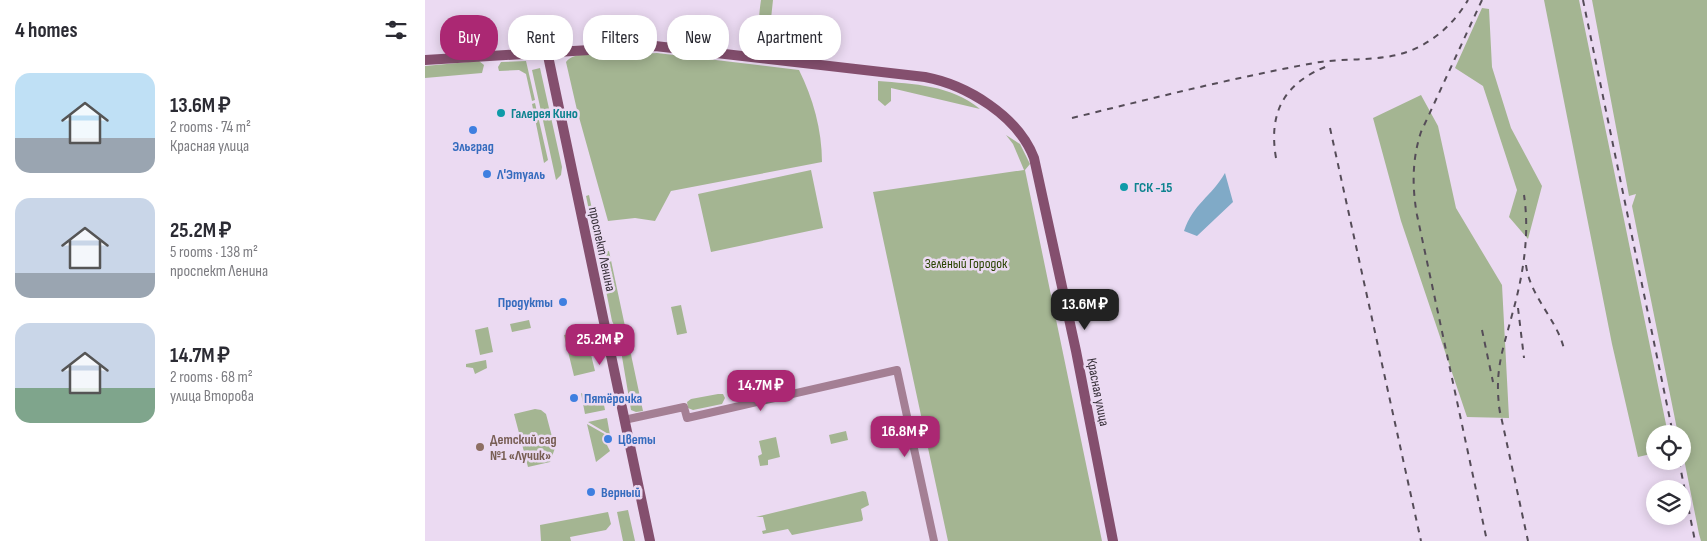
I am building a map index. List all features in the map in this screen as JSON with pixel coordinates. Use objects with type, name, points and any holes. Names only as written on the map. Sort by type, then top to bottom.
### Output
[{"type":"main road","name":"Красная улица","points":[[573,49],[667,46],[925,77],[957,87],[969,93],[993,109],[1022,134],[1034,158],[1113,541]]},
{"type":"main road","points":[[425,60],[508,54]]},
{"type":"main road","name":"проспект Ленина","points":[[549,60],[650,541]]},
{"type":"street","points":[[624,420],[684,407],[687,418],[897,370],[934,541]]},
{"type":"green space","points":[[761,0],[773,0],[771,15],[760,15]]},
{"type":"green space","points":[[1544,0],[1579,0],[1666,425],[1646,425],[1646,455],[1638,457],[1612,344]]},
{"type":"green space","points":[[1592,0],[1707,0],[1707,541],[1701,541],[1691,494],[1691,480],[1688,480],[1686,470],[1691,470],[1691,425],[1676,425],[1632,206],[1636,194],[1629,196]]},
{"type":"green space","points":[[1482,8],[1489,9],[1492,67],[1511,128],[1542,186],[1528,239],[1509,217],[1517,190],[1483,86],[1455,68]]},
{"type":"green space","points":[[657,53],[667,54],[667,60],[715,60],[799,70],[816,115],[822,150],[822,162],[671,191],[655,221],[635,218],[608,221],[577,110],[566,62],[573,60],[573,57],[583,54],[583,60],[657,60]]},
{"type":"green space","points":[[479,61],[484,65],[482,73],[425,78],[425,66]]},
{"type":"green space","points":[[526,61],[535,100],[532,101],[526,74],[519,70],[499,71],[498,67],[501,62]]},
{"type":"green space","points":[[540,68],[562,167],[561,175],[556,180],[532,70]]},
{"type":"green space","points":[[878,81],[944,90],[969,101],[980,109],[891,88],[891,101],[885,106],[878,100]]},
{"type":"green space","points":[[1421,95],[1438,126],[1456,208],[1502,285],[1509,418],[1467,417],[1401,221],[1373,118]]},
{"type":"green space","points":[[535,103],[548,160],[544,163],[532,104]]},
{"type":"green space","name":"Зелёный Городок","points":[[1006,135],[1020,144],[1030,164],[1025,170],[1102,541],[948,541],[873,192],[1024,170],[1013,144]]},
{"type":"green space","points":[[811,170],[823,228],[711,252],[698,194]]},
{"type":"green space","points":[[589,195],[596,228],[608,243],[600,243],[595,238],[586,196]]},
{"type":"green space","points":[[609,251],[643,411],[636,412],[631,410],[618,333],[612,321],[600,260],[602,253]]},
{"type":"green space","points":[[681,305],[687,333],[677,335],[671,307]]},
{"type":"green space","points":[[529,320],[531,328],[512,332],[510,324]]},
{"type":"green space","points":[[488,327],[493,352],[480,355],[475,330]]},
{"type":"green space","points":[[585,330],[595,371],[574,376],[564,335]]},
{"type":"green space","points":[[486,360],[487,368],[475,374],[473,368],[466,367],[466,364]]},
{"type":"green space","points":[[581,393],[604,405],[605,410],[585,414]]},
{"type":"green space","points":[[723,394],[725,398],[722,404],[693,410],[688,408],[687,402],[691,399]]},
{"type":"green space","points":[[535,409],[541,410],[546,414],[555,448],[550,462],[528,467],[514,414]]},
{"type":"green space","points":[[607,418],[610,435],[588,422]]},
{"type":"green space","points":[[587,424],[608,436],[603,437],[610,451],[596,462]]},
{"type":"green space","points":[[846,431],[848,440],[831,444],[829,435]]},
{"type":"green space","points":[[776,437],[780,457],[768,460],[768,465],[760,466],[758,456],[762,454],[759,441]]},
{"type":"green space","points":[[863,491],[866,492],[869,505],[861,509],[862,521],[792,535],[788,529],[763,534],[762,531],[766,530],[763,517],[756,517]]},
{"type":"green space","points":[[628,510],[635,541],[623,541],[617,512]]},
{"type":"green space","points":[[608,512],[611,524],[606,530],[570,537],[571,541],[541,541],[540,525]]},
{"type":"water","points":[[1225,173],[1233,202],[1197,236],[1184,231],[1192,214]]},
{"type":"railway","points":[[1072,118],[1314,63],[1388,57],[1400,54],[1421,46],[1437,36],[1451,23],[1468,0]]},
{"type":"railway","points":[[1482,0],[1421,132],[1414,163],[1414,194],[1487,541]]},
{"type":"railway","points":[[1583,0],[1671,425]]},
{"type":"railway","points":[[1276,158],[1275,126],[1283,100],[1301,80],[1330,65]]},
{"type":"railway","points":[[1330,128],[1421,541]]},
{"type":"railway","points":[[1500,413],[1498,399],[1500,363],[1516,300],[1526,240],[1524,195]]},
{"type":"railway","points":[[1526,265],[1528,277],[1556,328],[1564,349]]},
{"type":"railway","points":[[1518,308],[1524,358]]},
{"type":"railway","points":[[1482,330],[1493,382]]},
{"type":"railway","points":[[1499,407],[1528,541]]},
{"type":"railway","points":[[1681,470],[1695,541]]},
{"type":"place","name":"Галерея Кино","points":[[501,113]]},
{"type":"place","name":"Эльград","points":[[473,130]]},
{"type":"place","name":"Л'Этуаль","points":[[487,174]]},
{"type":"place","name":"ГСК -15","points":[[1124,187]]},
{"type":"place","name":"Продукты","points":[[563,302]]},
{"type":"place","name":"Пятёрочка","points":[[574,398]]},
{"type":"place","name":"Цветы","points":[[608,439]]},
{"type":"place","name":"Детский сад №1 «Лучик»","points":[[480,447]]},
{"type":"place","name":"Верный","points":[[591,492]]}]
